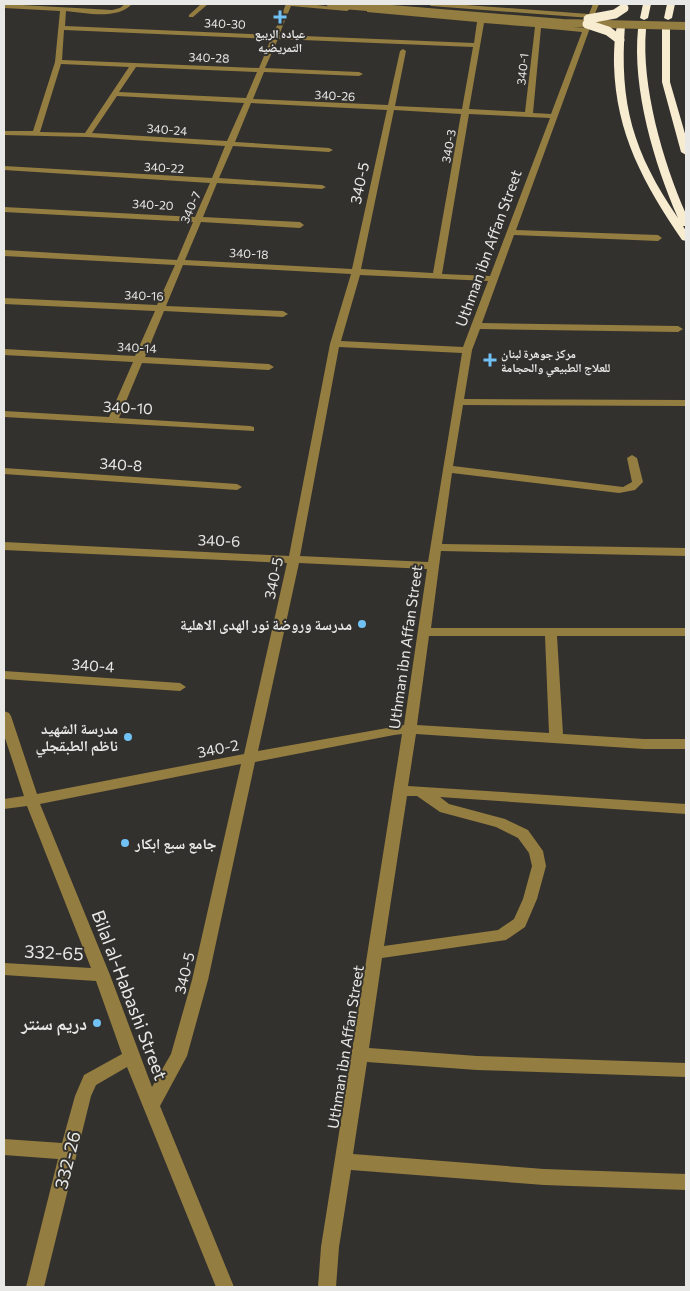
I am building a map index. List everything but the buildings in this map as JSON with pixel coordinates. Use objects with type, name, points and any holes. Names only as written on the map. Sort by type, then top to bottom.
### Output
[{"type":"highway","points":[[644,18],[647,4]]},
{"type":"highway","points":[[668,18],[671,4]]},
{"type":"highway","points":[[588,22],[608,17],[625,6]]},
{"type":"highway","points":[[625,6],[617,74],[625,125],[648,179],[686,238]]},
{"type":"highway","points":[[588,22],[608,31],[620,40]]},
{"type":"highway","points":[[642,29],[639,48],[642,79],[678,207],[686,226]]},
{"type":"highway","points":[[666,29],[666,82],[686,152]]},
{"type":"street","points":[[4,6],[112,12],[122,10],[129,4]]},
{"type":"street","points":[[191,16],[205,4]]},
{"type":"street","points":[[289,4],[538,26],[588,22]]},
{"type":"street","name":"340-7","points":[[113,421],[289,4]]},
{"type":"street","points":[[331,4],[588,22],[686,26]]},
{"type":"street","points":[[374,4],[588,22]]},
{"type":"street","points":[[431,4],[472,5],[588,22]]},
{"type":"street","name":"Uthman ibn Affan Street","points":[[327,1287],[330,1247],[401,791],[447,469],[467,350],[596,4]]},
{"type":"street","points":[[36,133],[58,62],[63,9]]},
{"type":"street","name":"340-3","points":[[437,276],[481,21]]},
{"type":"street","points":[[622,23],[686,22]]},
{"type":"street","name":"340-1","points":[[529,114],[538,26]]},
{"type":"street","name":"340-30","points":[[61,28],[477,45]]},
{"type":"street","name":"340-5","points":[[151,1105],[179,1056],[200,980],[294,558],[335,344],[356,272],[392,108],[402,51]]},
{"type":"street","name":"340-28","points":[[58,62],[359,74]]},
{"type":"street","points":[[87,135],[134,65]]},
{"type":"street","name":"340-26","points":[[114,94],[554,116]]},
{"type":"street","name":"340-24","points":[[4,132],[87,135],[329,150]]},
{"type":"street","name":"340-22","points":[[4,168],[322,187]]},
{"type":"street","name":"340-20","points":[[4,209],[300,225]]},
{"type":"street","points":[[511,232],[658,238]]},
{"type":"street","name":"340-18","points":[[4,253],[494,279]]},
{"type":"street","name":"340-16","points":[[4,302],[282,314]]},
{"type":"street","points":[[477,326],[678,329]]},
{"type":"street","points":[[335,344],[467,350]]},
{"type":"street","name":"340-14","points":[[4,352],[269,367]]},
{"type":"street","points":[[459,402],[686,403]]},
{"type":"street","name":"340-10","points":[[4,414],[250,429]]},
{"type":"street","points":[[447,469],[605,489],[627,490],[634,487],[638,482],[632,458]]},
{"type":"street","name":"340-8","points":[[4,470],[237,487]]},
{"type":"street","name":"340-6","points":[[4,546],[294,558],[433,566]]},
{"type":"street","points":[[436,547],[686,552]]},
{"type":"street","points":[[424,632],[686,632]]},
{"type":"street","points":[[551,632],[556,737]]},
{"type":"street","name":"340-4","points":[[4,675],[180,687]]},
{"type":"street","name":"Bilal al-Habashi Street","points":[[4,716],[32,800],[102,975],[131,1057],[225,1287]]},
{"type":"street","name":"340-2","points":[[4,804],[394,730],[410,729],[556,737],[644,744],[686,744]]},
{"type":"street","points":[[401,791],[686,810]]},
{"type":"street","points":[[376,953],[501,936],[520,923],[530,899],[539,866],[536,852],[523,834],[500,823],[445,808],[420,791]]},
{"type":"street","name":"332-65","points":[[4,969],[102,975]]},
{"type":"street","points":[[360,1054],[477,1063],[686,1070]]},
{"type":"street","name":"332-26","points":[[35,1287],[83,1096],[90,1080],[131,1057]]},
{"type":"street","points":[[4,1147],[68,1152]]},
{"type":"street","points":[[343,1161],[544,1176],[686,1182]]},
{"type":"place","name":"عياده الربيع التمريضيه","points":[[280,17]]},
{"type":"place","name":"مركز جوهرة لبنان للعلاج الطبيعي والحجامة","points":[[490,360]]},
{"type":"place","name":"مدرسة وروضة نور الهدى الاهلية","points":[[362,624]]},
{"type":"place","name":"مدرسة الشهيد ناظم الطبقجلي","points":[[128,737]]},
{"type":"place","name":"جامع سبع ابكار","points":[[125,843]]},
{"type":"place","name":"دريم سنتر","points":[[97,1023]]}]
